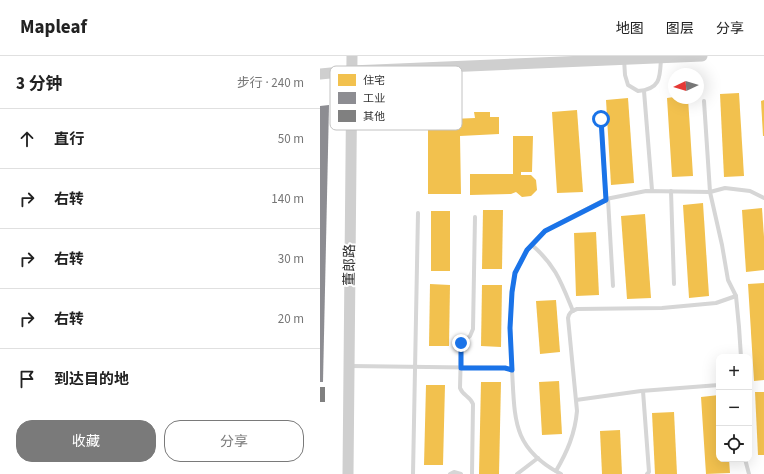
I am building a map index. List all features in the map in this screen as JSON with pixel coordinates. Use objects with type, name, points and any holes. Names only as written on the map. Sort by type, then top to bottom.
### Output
[{"type":"main road","points":[[438,66],[702,56]]},
{"type":"main road","points":[[320,74],[330,73]]},
{"type":"main road","name":"董郎路","points":[[348,474],[351,130]]},
{"type":"lane","points":[[624,59],[625,75],[628,85],[638,91],[644,91],[655,86],[660,76],[661,58]]},
{"type":"lane","points":[[644,91],[652,190]]},
{"type":"lane","points":[[704,100],[710,192],[728,280],[736,296],[741,354]]},
{"type":"lane","points":[[601,119],[613,286]]},
{"type":"lane","points":[[561,474],[538,458],[523,441],[516,425],[510,328],[512,292],[515,273],[527,250],[545,231],[607,199],[630,193],[652,190],[710,192],[725,188],[750,191],[764,198]]},
{"type":"lane","points":[[671,191],[674,284]]},
{"type":"lane","points":[[413,474],[418,213]]},
{"type":"lane","points":[[472,474],[473,404],[471,399],[462,392],[460,388],[461,343],[470,336],[473,329],[475,217]]},
{"type":"lane","points":[[532,245],[553,267],[573,310]]},
{"type":"lane","points":[[556,471],[573,438],[576,422],[576,400],[568,318],[569,313],[573,310],[670,307],[716,303],[736,296]]},
{"type":"lane","points":[[349,366],[505,368],[512,370]]},
{"type":"lane","points":[[576,400],[644,391],[716,385]]},
{"type":"lane","points":[[644,391],[650,472],[647,474]]},
{"type":"lane","points":[[517,474],[538,458]]},
{"type":"lane","points":[[746,462],[749,474]]},
{"type":"lane","points":[[450,474],[454,472],[461,474]]},
{"type":"building: 住宅","points":[[739,93],[744,176],[724,177],[720,94]]},
{"type":"building: 住宅","points":[[628,98],[634,183],[611,185],[606,100]]},
{"type":"building: 住宅","points":[[667,98],[668,104],[688,104],[693,176],[672,177]]},
{"type":"building: 住宅","points":[[764,100],[764,136],[763,136],[761,101]]},
{"type":"building: 住宅","points":[[577,110],[583,192],[557,193],[552,112]]},
{"type":"building: 住宅","points":[[474,112],[490,112],[490,117],[499,117],[499,134],[460,136],[461,194],[428,194],[428,130],[462,130],[462,119],[475,118]]},
{"type":"building: 住宅","points":[[513,136],[533,136],[532,172],[521,172],[521,175],[531,175],[536,180],[537,190],[531,196],[522,197],[516,192],[511,194],[470,195],[470,174],[513,174]]},
{"type":"building: 住宅","points":[[703,203],[709,296],[689,298],[683,205]]},
{"type":"building: 住宅","points":[[762,208],[764,270],[746,272],[742,210]]},
{"type":"building: 住宅","points":[[483,210],[503,210],[502,269],[482,269]]},
{"type":"building: 住宅","points":[[431,211],[450,211],[450,271],[431,271]]},
{"type":"building: 住宅","points":[[645,214],[651,298],[627,299],[621,216]]},
{"type":"building: 住宅","points":[[596,232],[599,295],[576,296],[574,233]]},
{"type":"building: 住宅","points":[[764,283],[764,380],[754,381],[748,284]]},
{"type":"building: 住宅","points":[[430,284],[450,285],[449,346],[429,346]]},
{"type":"building: 住宅","points":[[482,285],[502,285],[501,347],[481,346]]},
{"type":"building: 住宅","points":[[556,300],[560,352],[540,354],[536,301]]},
{"type":"building: 住宅","points":[[559,381],[562,434],[542,435],[539,382]]},
{"type":"building: 住宅","points":[[481,382],[501,382],[499,474],[479,474]]},
{"type":"building: 住宅","points":[[426,385],[445,385],[443,465],[424,465]]},
{"type":"building: 住宅","points":[[755,392],[764,392],[764,455],[758,455]]},
{"type":"building: 住宅","points":[[716,395],[716,462],[729,462],[730,473],[706,474],[701,397]]},
{"type":"building: 住宅","points":[[674,412],[677,474],[655,474],[652,413]]},
{"type":"building: 住宅","points":[[620,430],[622,474],[602,474],[600,431]]},
{"type":"building: 工业","points":[[329,105],[323,382],[320,382],[320,106]]},
{"type":"building: 其他","points":[[320,387],[325,387],[325,402],[320,402]]},
{"type":"route","points":[[461,343],[461,368],[505,368],[512,370],[510,328],[512,292],[515,273],[527,250],[545,231],[606,200],[601,119]]}]
